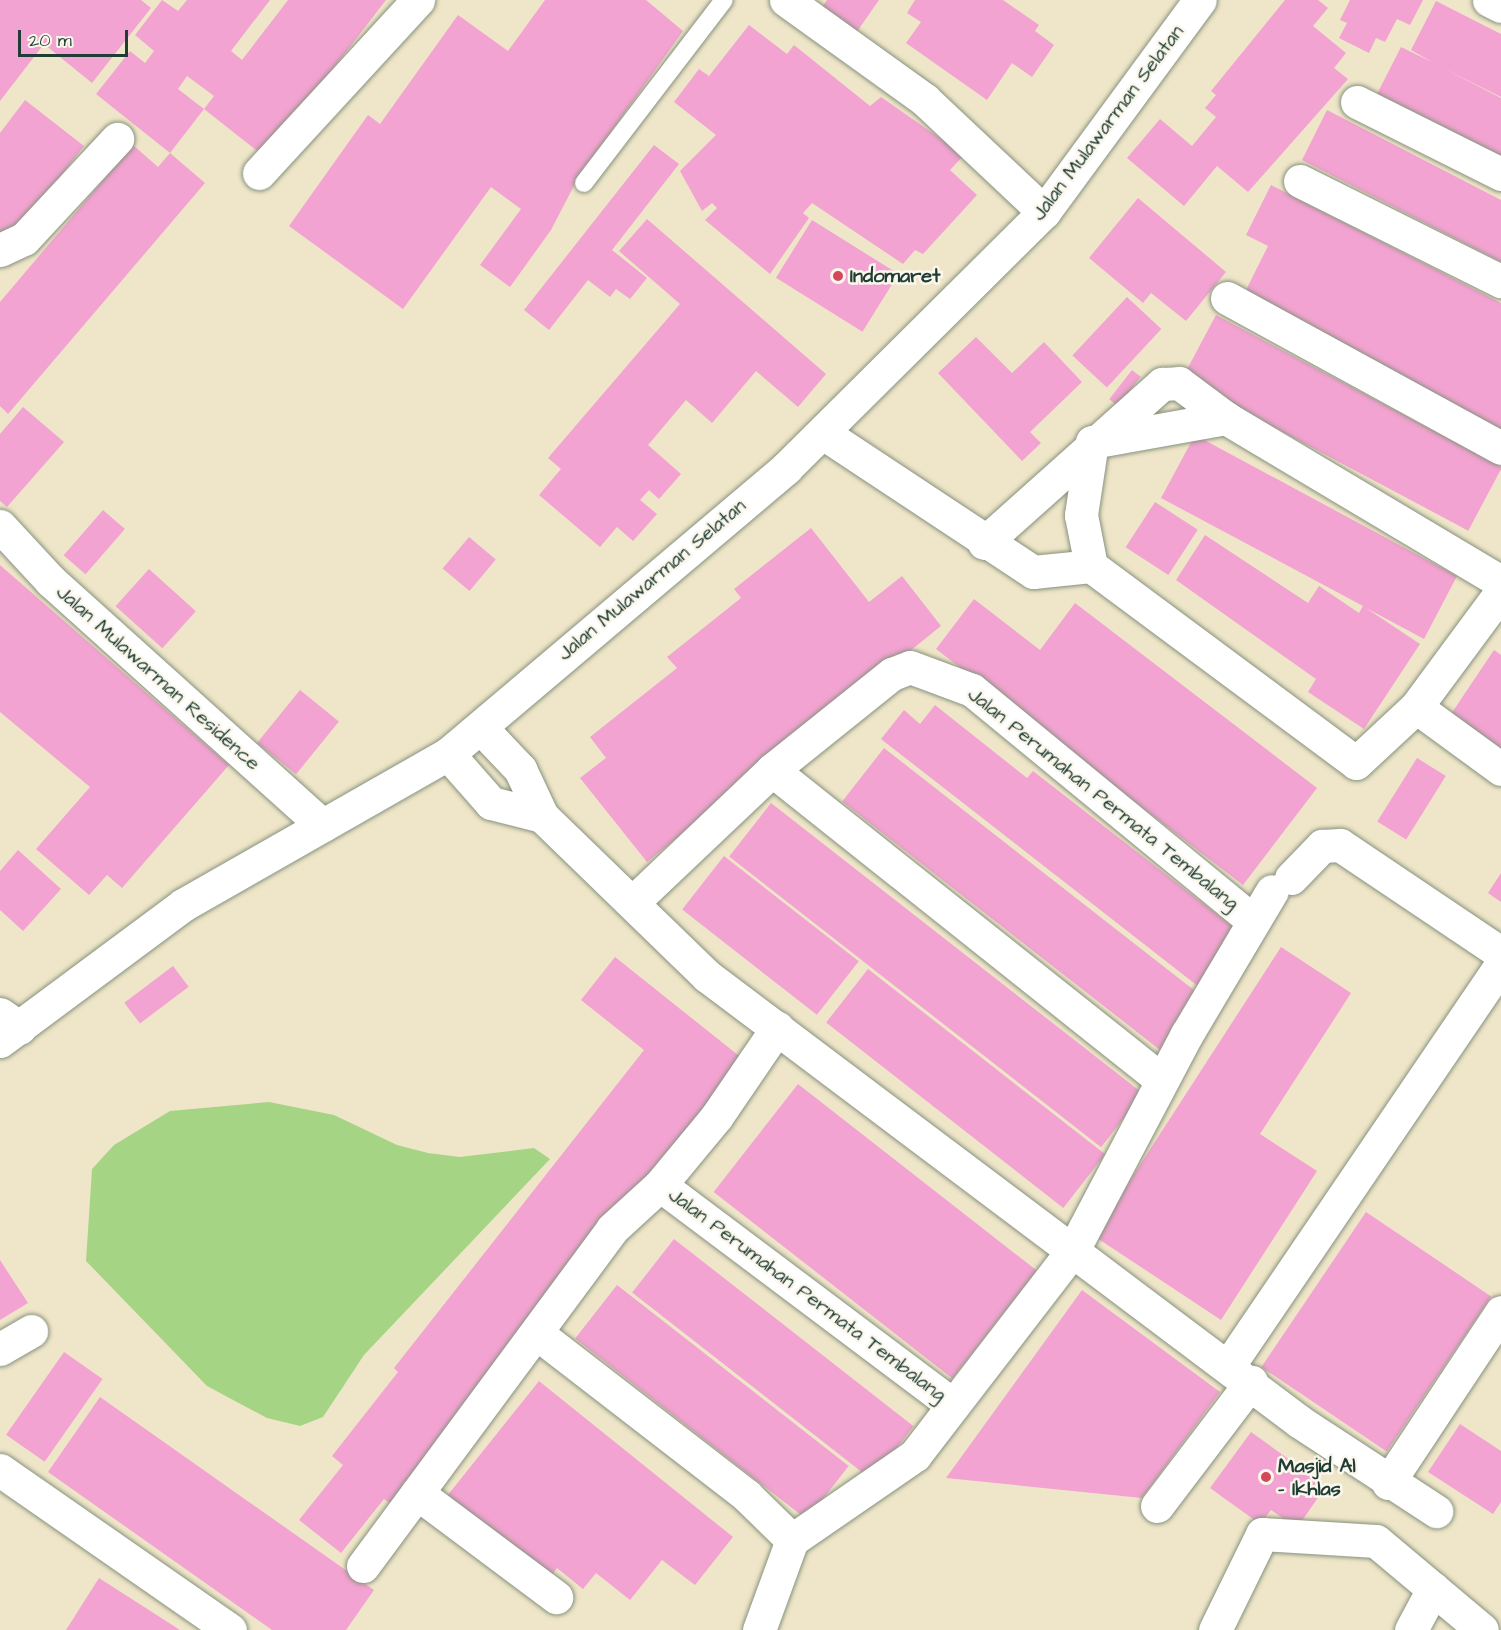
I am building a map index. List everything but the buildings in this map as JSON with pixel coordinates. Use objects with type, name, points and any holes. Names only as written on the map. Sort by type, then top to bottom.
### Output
[{"type":"street","points":[[259,173],[418,0]]},
{"type":"street","points":[[786,0],[925,100],[1044,212]]},
{"type":"street","name":"Jalan Mulawarman Selatan","points":[[7,1028],[183,905],[448,754],[482,728],[823,433],[1044,212],[1200,0]]},
{"type":"street","points":[[1489,0],[1501,6]]},
{"type":"street","points":[[1357,102],[1501,174]]},
{"type":"street","points":[[0,250],[24,239],[117,139]]},
{"type":"street","points":[[1300,181],[1501,281]]},
{"type":"street","points":[[1227,298],[1501,447]]},
{"type":"street","points":[[984,543],[1092,442],[1162,384],[1179,383],[1226,418],[1501,582]]},
{"type":"street","points":[[1092,442],[1226,418]]},
{"type":"street","points":[[823,433],[984,543],[1033,573],[1091,566]]},
{"type":"street","points":[[1092,442],[1081,515],[1091,566],[1356,763],[1416,707],[1501,592]]},
{"type":"street","name":"Jalan Mulawarman Residence","points":[[0,526],[51,581],[322,825]]},
{"type":"street","name":"Jalan Perumahan Permata Tembalang","points":[[633,902],[772,770],[892,674],[910,667],[934,673],[972,690],[1253,921]]},
{"type":"street","points":[[1416,707],[1501,769]]},
{"type":"street","points":[[482,728],[520,769],[542,816],[707,976],[1388,1483],[1436,1510]]},
{"type":"street","points":[[448,754],[491,803],[542,816]]},
{"type":"street","points":[[772,770],[1162,1080]]},
{"type":"street","name":"Jalan Perumahan Permata Tembalang","points":[[792,1540],[915,1455],[1073,1250],[1162,1080],[1253,921],[1281,885],[1322,846],[1340,845],[1501,953]]},
{"type":"street","points":[[1157,1506],[1501,965]]},
{"type":"street","name":"Jalan Perumahan Permata Tembalang","points":[[363,1566],[539,1335],[612,1229],[660,1185],[717,1116],[777,1028]]},
{"type":"street","name":"Jalan Perumahan Permata Tembalang","points":[[660,1185],[953,1405]]},
{"type":"street","points":[[1388,1483],[1501,1312]]},
{"type":"street","points":[[0,1349],[31,1331]]},
{"type":"street","points":[[539,1335],[746,1495],[792,1540],[759,1630]]},
{"type":"street","points":[[0,1470],[230,1630]]},
{"type":"street","points":[[417,1493],[556,1597]]},
{"type":"street","points":[[1215,1630],[1262,1534],[1376,1541],[1482,1630]]},
{"type":"street","points":[[1411,1630],[1433,1589]]},
{"type":"lane","points":[[584,183],[724,0]]},
{"type":"green space","points":[[269,1102],[334,1115],[397,1145],[428,1153],[460,1157],[534,1148],[550,1159],[364,1355],[323,1417],[300,1426],[267,1418],[207,1386],[86,1261],[92,1169],[114,1145],[170,1111]]},
{"type":"place","name":"Indomaret","points":[[838,276]]},
{"type":"place","name":"Masjid Al - Ikhlas","points":[[1266,1477]]}]
